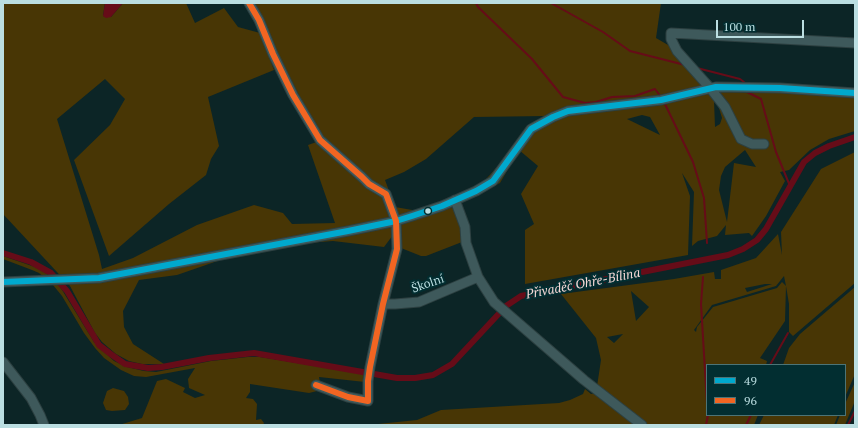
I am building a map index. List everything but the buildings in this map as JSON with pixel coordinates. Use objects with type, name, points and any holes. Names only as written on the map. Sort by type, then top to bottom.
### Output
[{"type":"street","points":[[249,3],[259,20],[273,54],[293,95],[320,140],[369,184],[386,194],[396,221],[397,249],[383,304],[370,367],[368,401],[348,397],[316,385]]},
{"type":"street","points":[[764,144],[752,144],[740,139],[725,107],[677,51],[671,39],[671,33],[855,43]]},
{"type":"street","points":[[3,282],[99,278],[396,221],[442,206],[476,191],[493,181],[532,129],[568,110],[665,99],[716,87],[780,88],[855,93]]},
{"type":"street","points":[[455,200],[465,227],[466,243],[478,278],[497,305],[584,380],[642,425]]},
{"type":"street","name":"Školní","points":[[383,304],[419,302],[478,278]]},
{"type":"street","points":[[3,362],[30,398],[44,425]]},
{"type":"shaded area","points":[[3,3],[105,3],[103,16],[111,17],[123,3],[186,3],[195,23],[224,8],[238,27],[260,33],[274,70],[208,97],[219,146],[211,159],[206,175],[169,204],[109,256],[74,160],[110,125],[125,99],[105,79],[57,119],[102,269],[133,258],[197,225],[254,205],[283,213],[292,224],[335,223],[308,145],[322,140],[252,3],[661,3],[656,38],[680,52],[713,86],[855,88],[855,131],[829,139],[810,150],[789,170],[780,172],[785,181],[766,216],[752,236],[749,233],[725,235],[726,225],[717,236],[698,241],[692,246],[694,192],[682,173],[690,196],[688,255],[525,284],[525,230],[534,224],[521,194],[538,166],[519,150],[500,183],[451,207],[462,227],[462,242],[426,256],[421,256],[401,248],[399,227],[384,247],[333,241],[295,244],[284,238],[177,275],[139,280],[123,311],[124,327],[133,344],[164,364],[142,364],[129,361],[116,354],[102,342],[95,333],[70,286],[3,214]],"holes":[[[714,101],[717,101],[722,118],[720,124],[715,127]],[[642,115],[650,117],[660,135],[627,119]],[[546,116],[514,148],[479,187],[418,211],[395,207],[385,180],[404,172],[426,159],[474,117]],[[745,150],[756,167],[734,163],[727,222],[719,190],[721,176],[725,167]]]},
{"type":"shaded area","points":[[105,3],[123,3],[111,17],[106,18],[103,16]]},
{"type":"shaded area","points":[[855,152],[855,283],[793,336],[789,332],[789,304],[786,286],[785,321],[760,358],[767,361],[766,364],[706,364],[706,416],[758,416],[754,425],[378,425],[417,420],[441,410],[559,403],[583,394],[585,389],[591,394],[596,393],[601,360],[596,338],[561,294],[674,279],[714,272],[715,279],[721,279],[721,270],[756,258],[778,234],[782,255],[781,232],[821,169]],"holes":[[[784,276],[786,286],[782,282],[777,288],[713,307],[697,327],[696,332],[694,330],[712,305],[776,286]],[[772,284],[747,292],[745,288]],[[631,291],[649,307],[636,321]],[[623,334],[614,343],[607,337]]]},
{"type":"shaded area","points":[[3,256],[38,268],[51,277],[45,278],[39,273],[3,259]]},
{"type":"shaded area","points":[[53,285],[59,285],[94,342],[114,361],[127,367],[156,372],[211,361],[260,357],[365,374],[365,382],[319,377],[320,383],[317,391],[309,393],[250,384],[250,392],[246,398],[253,399],[257,404],[256,420],[261,419],[264,423],[263,425],[119,425],[142,418],[157,381],[166,379],[185,388],[183,392],[195,398],[205,395],[189,388],[188,379],[195,368],[146,377],[134,376],[121,370],[104,358],[95,348],[84,333],[62,296]]},
{"type":"shaded area","points":[[855,287],[855,374],[846,395],[846,364],[783,364],[789,348],[800,334]]},
{"type":"shaded area","points":[[855,382],[855,401],[845,425],[836,425],[840,416],[846,416],[846,402]]},
{"type":"shaded area","points":[[113,388],[124,391],[128,397],[129,404],[125,410],[106,410],[103,403],[107,391]]},
{"type":"shaded area","points":[[764,416],[838,416],[834,425],[759,425]]},
{"type":"waterway","points":[[476,3],[478,7],[532,59],[563,97],[585,103],[596,102],[612,97],[635,96],[655,89],[661,97]]},
{"type":"waterway","points":[[551,3],[603,32],[630,51],[685,65]]},
{"type":"waterway","points":[[697,68],[740,79],[744,82],[744,84]]},
{"type":"waterway","points":[[747,92],[761,99],[776,152],[790,186]]},
{"type":"waterway","points":[[664,102],[693,162],[704,198],[707,243]]},
{"type":"waterway","name":"Přivaděč Ohře-Bílina","points":[[3,253],[31,262],[51,273],[67,291],[99,345],[125,364],[148,368],[162,367],[209,358],[254,353],[397,378],[415,378],[433,375],[452,364],[506,306],[521,296],[728,255],[743,249],[757,240],[766,229],[804,162],[815,153],[829,146],[855,137]]},
{"type":"waterway","points":[[703,277],[701,304],[706,387]]},
{"type":"waterway","points":[[771,364],[788,333]]},
{"type":"waterway","points":[[848,425],[855,411]]},
{"type":"waterway","points":[[706,425],[708,416]]},
{"type":"waterway","points":[[746,425],[750,416]]},
{"type":"transit line","name":"96","points":[[249,3],[259,20],[273,54],[293,95],[320,140],[369,184],[386,194],[396,221],[397,249],[383,304],[370,367],[368,401],[348,397],[316,385]]},
{"type":"transit line","name":"49","points":[[3,282],[99,278],[396,221],[442,206],[476,191],[493,181],[531,129],[568,111],[661,100],[716,87],[780,88],[855,93]]}]
